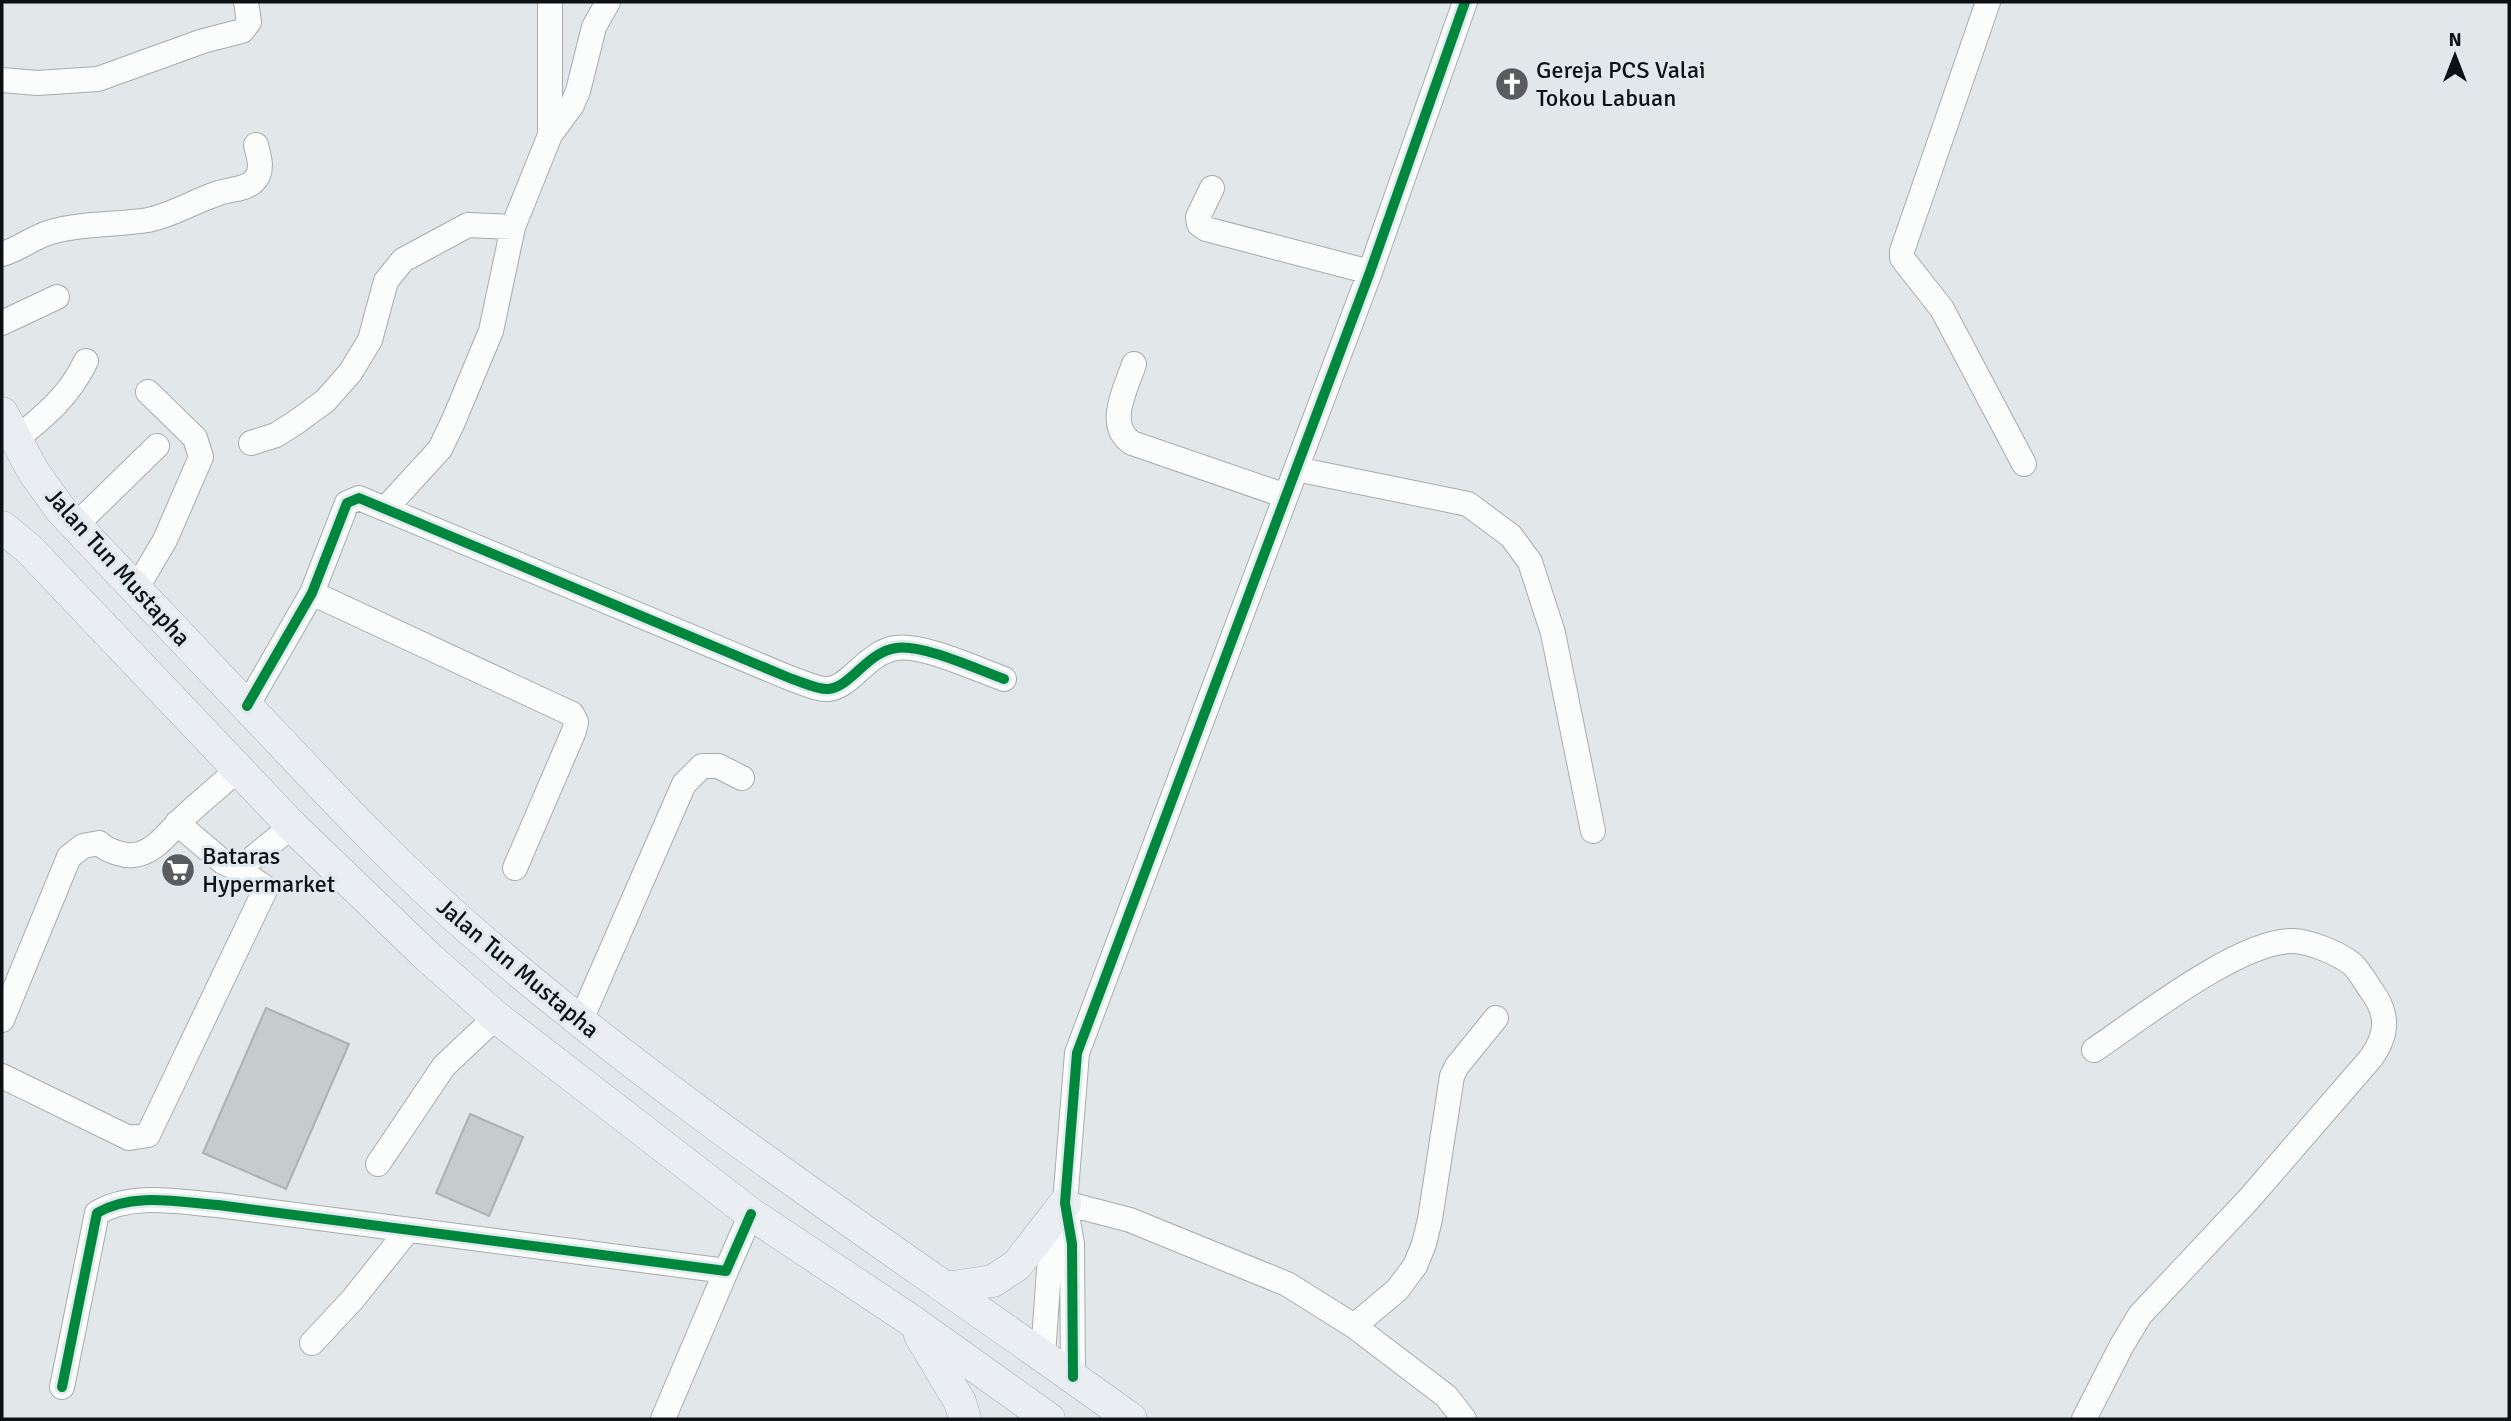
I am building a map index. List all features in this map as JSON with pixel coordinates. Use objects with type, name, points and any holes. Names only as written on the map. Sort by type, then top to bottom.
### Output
[{"type":"main road","name":"Jalan Tun Mustapha","points":[[9,426],[33,471],[75,526],[395,863],[480,939],[580,1022],[846,1219],[1131,1419]]},
{"type":"main road","points":[[2,510],[29,549]]},
{"type":"main road","points":[[2,527],[29,549],[292,826],[428,957],[496,1017],[751,1214],[909,1319],[1015,1409],[1049,1419],[1073,1377]]},
{"type":"main road","points":[[946,1288],[993,1281],[1017,1265],[1065,1203]]},
{"type":"main road","points":[[909,1319],[947,1378],[960,1402],[965,1419]]},
{"type":"main road","points":[[1015,1409],[1043,1355]]},
{"type":"street","points":[[2,80],[37,83],[80,81],[116,74],[180,49],[242,31],[249,22],[246,2]]},
{"type":"street","points":[[550,2],[550,135]]},
{"type":"street","points":[[384,509],[440,449],[453,422],[491,331],[513,227],[550,135],[572,105],[578,91],[594,27],[608,2]]},
{"type":"street","points":[[1073,1377],[1072,1244],[1065,1203],[1077,1053],[1370,272],[1465,2]]},
{"type":"street","points":[[1988,2],[1902,251],[1902,258],[1942,309],[2024,464]]},
{"type":"street","points":[[2,254],[54,230],[148,220],[174,213],[203,198],[246,186],[256,180],[260,169],[257,145]]},
{"type":"street","points":[[1212,188],[1198,217],[1199,224],[1206,229],[1370,272]]},
{"type":"street","points":[[251,443],[276,435],[295,423],[325,401],[350,373],[370,340],[386,281],[403,260],[468,225],[513,227]]},
{"type":"street","points":[[2,323],[57,297]]},
{"type":"street","points":[[9,426],[51,411],[77,380],[86,360]]},
{"type":"street","points":[[1133,365],[1118,417],[1119,429],[1124,438],[1286,496]]},
{"type":"street","points":[[135,590],[165,540],[201,457],[195,438],[148,392]]},
{"type":"street","points":[[75,526],[157,446]]},
{"type":"street","points":[[1296,469],[1468,504],[1511,536],[1530,562],[1553,633],[1593,831]]},
{"type":"street","points":[[247,706],[312,593],[347,502],[359,498],[826,690],[839,686],[879,652],[895,648],[913,647],[1004,679]]},
{"type":"street","points":[[312,593],[572,714],[576,722],[575,731],[515,868]]},
{"type":"street","points":[[580,1022],[684,784],[702,766],[718,766],[742,778]]},
{"type":"street","points":[[2,1020],[69,857],[83,846],[99,843],[129,856],[141,854],[156,845],[237,770]]},
{"type":"street","points":[[2,1076],[129,1138],[148,1135],[266,888],[223,862],[177,823]]},
{"type":"street","points":[[234,867],[248,862],[292,826]]},
{"type":"street","points":[[2084,1419],[2140,1315],[2248,1200],[2371,1058],[2382,1042],[2385,1021],[2381,1002],[2352,964],[2315,945],[2294,941],[2271,944],[2242,954],[2094,1050]]},
{"type":"street","points":[[378,1164],[444,1066],[496,1017]]},
{"type":"street","points":[[1354,1326],[1397,1290],[1415,1266],[1430,1219],[1452,1076],[1496,1018]]},
{"type":"street","points":[[62,1387],[97,1213],[114,1203],[140,1200],[218,1205],[726,1271]]},
{"type":"street","points":[[1065,1203],[1130,1220],[1287,1284],[1354,1326],[1446,1396],[1464,1419]]},
{"type":"street","points":[[1043,1355],[1051,1242],[1065,1203]]},
{"type":"street","points":[[669,1418],[751,1214]]},
{"type":"street","points":[[312,1343],[353,1299],[408,1230]]},
{"type":"building","points":[[266,1008],[349,1044],[286,1189],[203,1153]]},
{"type":"building","points":[[470,1114],[523,1137],[489,1216],[436,1193]]},
{"type":"cycle path","points":[[1073,1377],[1072,1244],[1065,1203],[1077,1053],[1370,272],[1465,2]]},
{"type":"cycle path","points":[[247,706],[312,593],[347,503],[359,498],[815,687],[836,687],[876,656],[896,648],[935,653],[1004,679]]},
{"type":"cycle path","points":[[62,1387],[97,1213],[125,1202],[156,1200],[218,1205],[726,1271],[751,1214]]},
{"type":"place","name":"Gereja PCS Valai Tokou Labuan","points":[[1512,84]]},
{"type":"place","name":"Bataras Hypermarket","points":[[178,870]]}]
